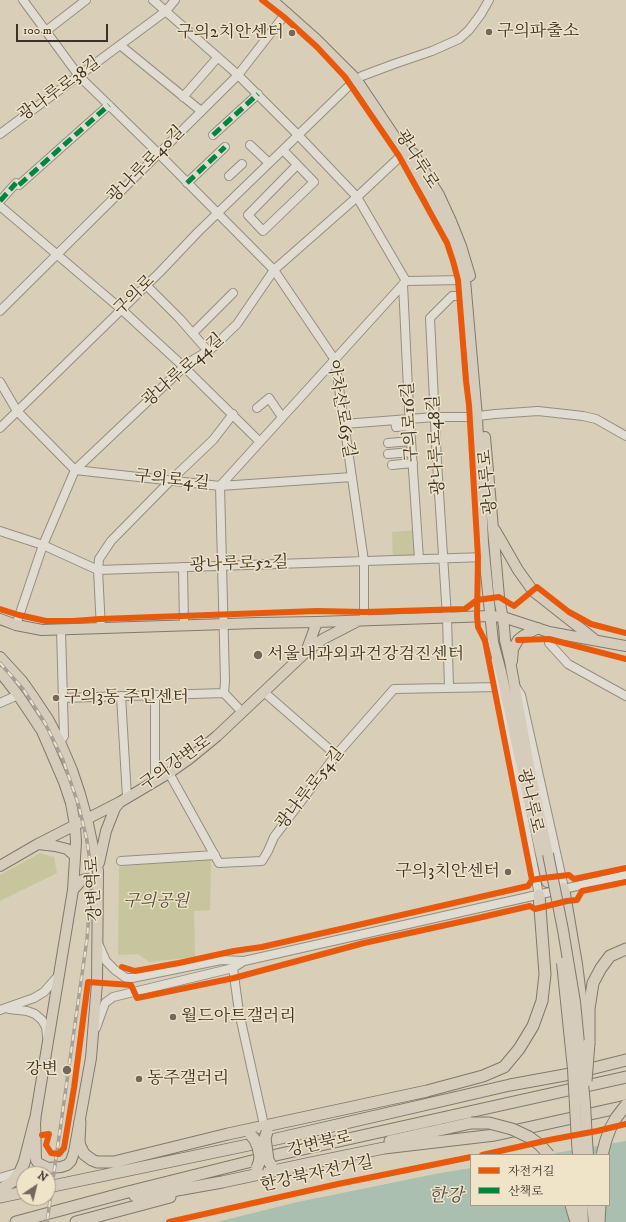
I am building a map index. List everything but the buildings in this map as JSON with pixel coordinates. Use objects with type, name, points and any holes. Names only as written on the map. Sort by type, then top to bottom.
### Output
[{"type":"highway","points":[[80,1122],[79,1141],[84,1154],[97,1162],[114,1162],[427,1091],[483,1076],[504,1067],[519,1049],[533,1026],[542,1001],[545,974],[539,895]]},
{"type":"highway","points":[[586,1081],[589,1009],[593,983],[601,968],[610,956],[626,949]]},
{"type":"highway","name":"강변북로","points":[[56,1185],[272,1140],[510,1085],[570,1074],[626,1060]]},
{"type":"highway","name":"강변북로","points":[[16,1222],[276,1155],[626,1077]]},
{"type":"highway","points":[[427,1091],[510,1085]]},
{"type":"highway","points":[[95,1201],[166,1192],[222,1182],[248,1177],[275,1168],[310,1163],[384,1148],[495,1135],[626,1106]]},
{"type":"highway","points":[[602,1154],[610,1129],[616,1118],[626,1106]]},
{"type":"highway","points":[[22,1166],[35,1120]]},
{"type":"highway","points":[[310,1163],[368,1146],[471,1123],[489,1122],[512,1129],[529,1137],[540,1145],[548,1154]]},
{"type":"highway","points":[[269,1127],[265,1138],[268,1160],[275,1168]]},
{"type":"highway","points":[[246,1133],[255,1140],[260,1157],[257,1168],[248,1177]]},
{"type":"highway","points":[[95,1178],[114,1162]]},
{"type":"highway","points":[[0,1190],[16,1177]]},
{"type":"highway","points":[[76,1222],[222,1182]]},
{"type":"highway","points":[[0,1197],[16,1194]]},
{"type":"highway","points":[[571,1206],[576,1222]]},
{"type":"highway","points":[[599,1222],[600,1206]]},
{"type":"main road","name":"광나루로","points":[[272,0],[359,77],[432,199],[454,249],[465,280],[499,597],[508,618],[505,640],[563,930],[575,1002],[577,1069]]},
{"type":"main road","name":"광나루로","points":[[282,0],[323,36],[359,77],[410,149],[439,195],[461,246],[470,277],[473,295],[480,416],[483,543],[495,654],[501,672],[558,929],[577,1069]]},
{"type":"main road","points":[[492,526],[518,570],[533,591],[597,642]]},
{"type":"main road","points":[[1,620],[16,625],[42,630],[61,630],[490,616],[508,618],[549,632],[597,642],[626,646]]},
{"type":"main road","points":[[306,652],[323,639],[361,621]]},
{"type":"main road","name":"구의강변로","points":[[0,866],[38,844],[124,800],[189,759],[203,748],[306,652],[316,622]]},
{"type":"main road","points":[[511,671],[513,649],[518,640],[538,628]]},
{"type":"main road","name":"강변역로","points":[[0,657],[22,681],[48,719],[60,742],[76,782],[87,819],[98,871],[97,983],[91,1058],[80,1122],[71,1161],[67,1165],[61,1167],[48,1168],[38,1163],[36,1160],[35,1120],[74,890],[76,853],[75,825],[71,803],[64,782],[42,731],[18,695],[0,672]]},
{"type":"main road","points":[[98,871],[106,831],[111,816],[124,800]]},
{"type":"main road","points":[[38,844],[55,846],[76,853],[80,844],[89,844],[93,850]]},
{"type":"main road","points":[[74,890],[82,880],[89,879],[94,882],[97,890]]},
{"type":"main road","points":[[564,888],[577,964],[587,1045]]},
{"type":"main road","points":[[577,1069],[584,1104],[588,1154]]},
{"type":"main road","points":[[577,1069],[578,1154]]},
{"type":"main road","points":[[584,1104],[586,1081]]},
{"type":"main road","points":[[582,1206],[583,1222]]},
{"type":"main road","points":[[592,1206],[594,1222]]},
{"type":"street","name":"아차산로65길","points":[[23,0],[78,76],[159,154],[274,270],[335,360],[364,561],[361,621]]},
{"type":"street","points":[[46,31],[86,0]]},
{"type":"street","name":"구의로16길","points":[[154,0],[218,56],[258,94],[357,197],[405,283],[410,423],[419,559]]},
{"type":"street","name":"광나루로38길","points":[[0,134],[166,11],[175,0]]},
{"type":"street","points":[[359,77],[432,51],[459,39],[469,30],[489,0]]},
{"type":"street","name":"광나루로40길","points":[[0,311],[238,75],[287,12]]},
{"type":"street","points":[[120,45],[201,111]]},
{"type":"street","points":[[183,97],[218,56]]},
{"type":"street","name":"구의로","points":[[2,423],[17,411],[146,285],[217,213],[359,77]]},
{"type":"street","points":[[213,134],[258,94]]},
{"type":"street","points":[[0,201],[109,105]]},
{"type":"street","points":[[250,145],[269,163]]},
{"type":"street","points":[[187,183],[225,147]]},
{"type":"street","points":[[283,150],[314,182],[262,231],[248,215],[297,165]]},
{"type":"street","name":"광나루로44길","points":[[16,625],[43,545],[75,470],[188,363],[208,351],[237,324],[274,270],[357,197],[405,152]]},
{"type":"street","points":[[229,176],[242,164]]},
{"type":"street","points":[[0,206],[121,309],[184,367],[260,442]]},
{"type":"street","points":[[242,712],[224,692],[224,624],[220,486],[405,283],[465,280]]},
{"type":"street","points":[[146,285],[193,333],[208,351]]},
{"type":"street","points":[[193,333],[233,293]]},
{"type":"street","name":"광나루로48길","points":[[449,688],[444,558],[430,318],[452,296],[466,296]]},
{"type":"street","points":[[0,382],[17,411],[75,470]]},
{"type":"street","points":[[257,408],[269,398],[282,417]]},
{"type":"street","points":[[344,424],[395,420],[410,423],[435,417],[480,416],[538,411],[583,416],[596,420],[626,436]]},
{"type":"street","points":[[101,628],[98,570],[99,559],[111,541],[213,440],[233,414]]},
{"type":"street","points":[[388,443],[411,441]]},
{"type":"street","points":[[388,454],[412,452]]},
{"type":"street","points":[[392,465],[413,463]]},
{"type":"street","name":"구의로4길","points":[[75,470],[220,486],[352,477]]},
{"type":"street","name":"광나루로52길","points":[[0,531],[43,545],[98,570],[485,557]]},
{"type":"street","points":[[183,567],[184,625]]},
{"type":"street","points":[[60,742],[64,736],[61,630]]},
{"type":"street","points":[[549,632],[549,643],[568,664],[626,696]]},
{"type":"street","points":[[495,654],[495,670],[498,687],[539,895]]},
{"type":"street","points":[[513,682],[521,695],[564,888]]},
{"type":"street","name":"광나루로54길","points":[[215,855],[219,862],[262,861],[274,837],[336,755],[394,690],[498,687]]},
{"type":"street","points":[[63,698],[224,692]]},
{"type":"street","points":[[264,692],[336,755]]},
{"type":"street","points":[[0,703],[18,695]]},
{"type":"street","points":[[155,695],[155,781]]},
{"type":"street","points":[[121,696],[124,800]]},
{"type":"street","points":[[121,861],[215,855],[169,773]]},
{"type":"street","points":[[97,941],[106,961],[126,978],[132,978],[221,960],[244,961],[626,875]]},
{"type":"street","points":[[92,1038],[105,1003],[112,997],[233,968],[244,961]]},
{"type":"street","points":[[233,968],[239,1012],[269,1127]]},
{"type":"street","points":[[3,1010],[44,992],[60,975]]},
{"type":"street","points":[[3,1010],[26,1011],[35,1014],[42,1020],[46,1027],[48,1042]]},
{"type":"street","points":[[0,1178],[16,1173]]},
{"type":"green space","points":[[417,530],[419,559],[393,560],[392,532]]},
{"type":"green space","points":[[40,853],[54,857],[57,873],[0,901],[0,875]]},
{"type":"green space","name":"구의공원","points":[[210,859],[210,910],[194,911],[195,957],[149,962],[138,954],[118,955],[119,867]]},
{"type":"water","name":"한강","points":[[626,1141],[626,1222],[217,1222],[293,1203],[470,1168],[470,1206],[610,1206],[610,1154],[550,1154]]},
{"type":"railway","points":[[0,663],[23,689],[45,723],[63,760],[78,803],[87,840],[90,862],[91,887],[87,939],[47,1222]]},
{"type":"marked path","points":[[213,135],[258,94]]},
{"type":"marked path","points":[[19,185],[109,105]]},
{"type":"marked path","points":[[187,183],[225,147]]},
{"type":"marked path","points":[[0,201],[16,183]]},
{"type":"cycle path","points":[[122,967],[135,971],[234,951],[262,947],[528,886],[532,880],[485,641],[478,627],[478,557],[469,405],[458,280],[453,261],[447,243],[399,156],[345,77],[317,47],[284,17],[262,0]]},
{"type":"cycle path","points":[[0,609],[46,621],[317,611],[364,612],[465,609],[477,600],[499,597],[514,606],[537,587],[569,612],[591,624],[626,633]]},
{"type":"cycle path","points":[[518,640],[549,639],[626,659]]},
{"type":"cycle path","points":[[532,880],[569,875],[574,879],[626,868]]},
{"type":"cycle path","points":[[42,1135],[49,1134],[46,1145],[51,1153],[59,1154],[64,1148],[74,1088],[88,982],[131,985],[137,998],[234,978],[364,943],[530,906],[535,909],[577,900],[582,891],[626,882]]},
{"type":"cycle path","points":[[486,1154],[626,1124]]},
{"type":"cycle path","name":"한강북자전거길","points":[[169,1222],[338,1184],[470,1157]]},
{"type":"place","name":"구의파출소","points":[[489,32]]},
{"type":"place","name":"구의2치안센터","points":[[292,33]]},
{"type":"place","name":"서울내과외과건강검진센터","points":[[258,655]]},
{"type":"place","name":"구의3동 주민센터","points":[[56,698]]},
{"type":"place","name":"구의3치안센터","points":[[508,872]]},
{"type":"place","name":"월드아트갤러리","points":[[173,1017]]},
{"type":"place","name":"강변","points":[[67,1070]]},
{"type":"place","name":"동주갤러리","points":[[139,1079]]}]
